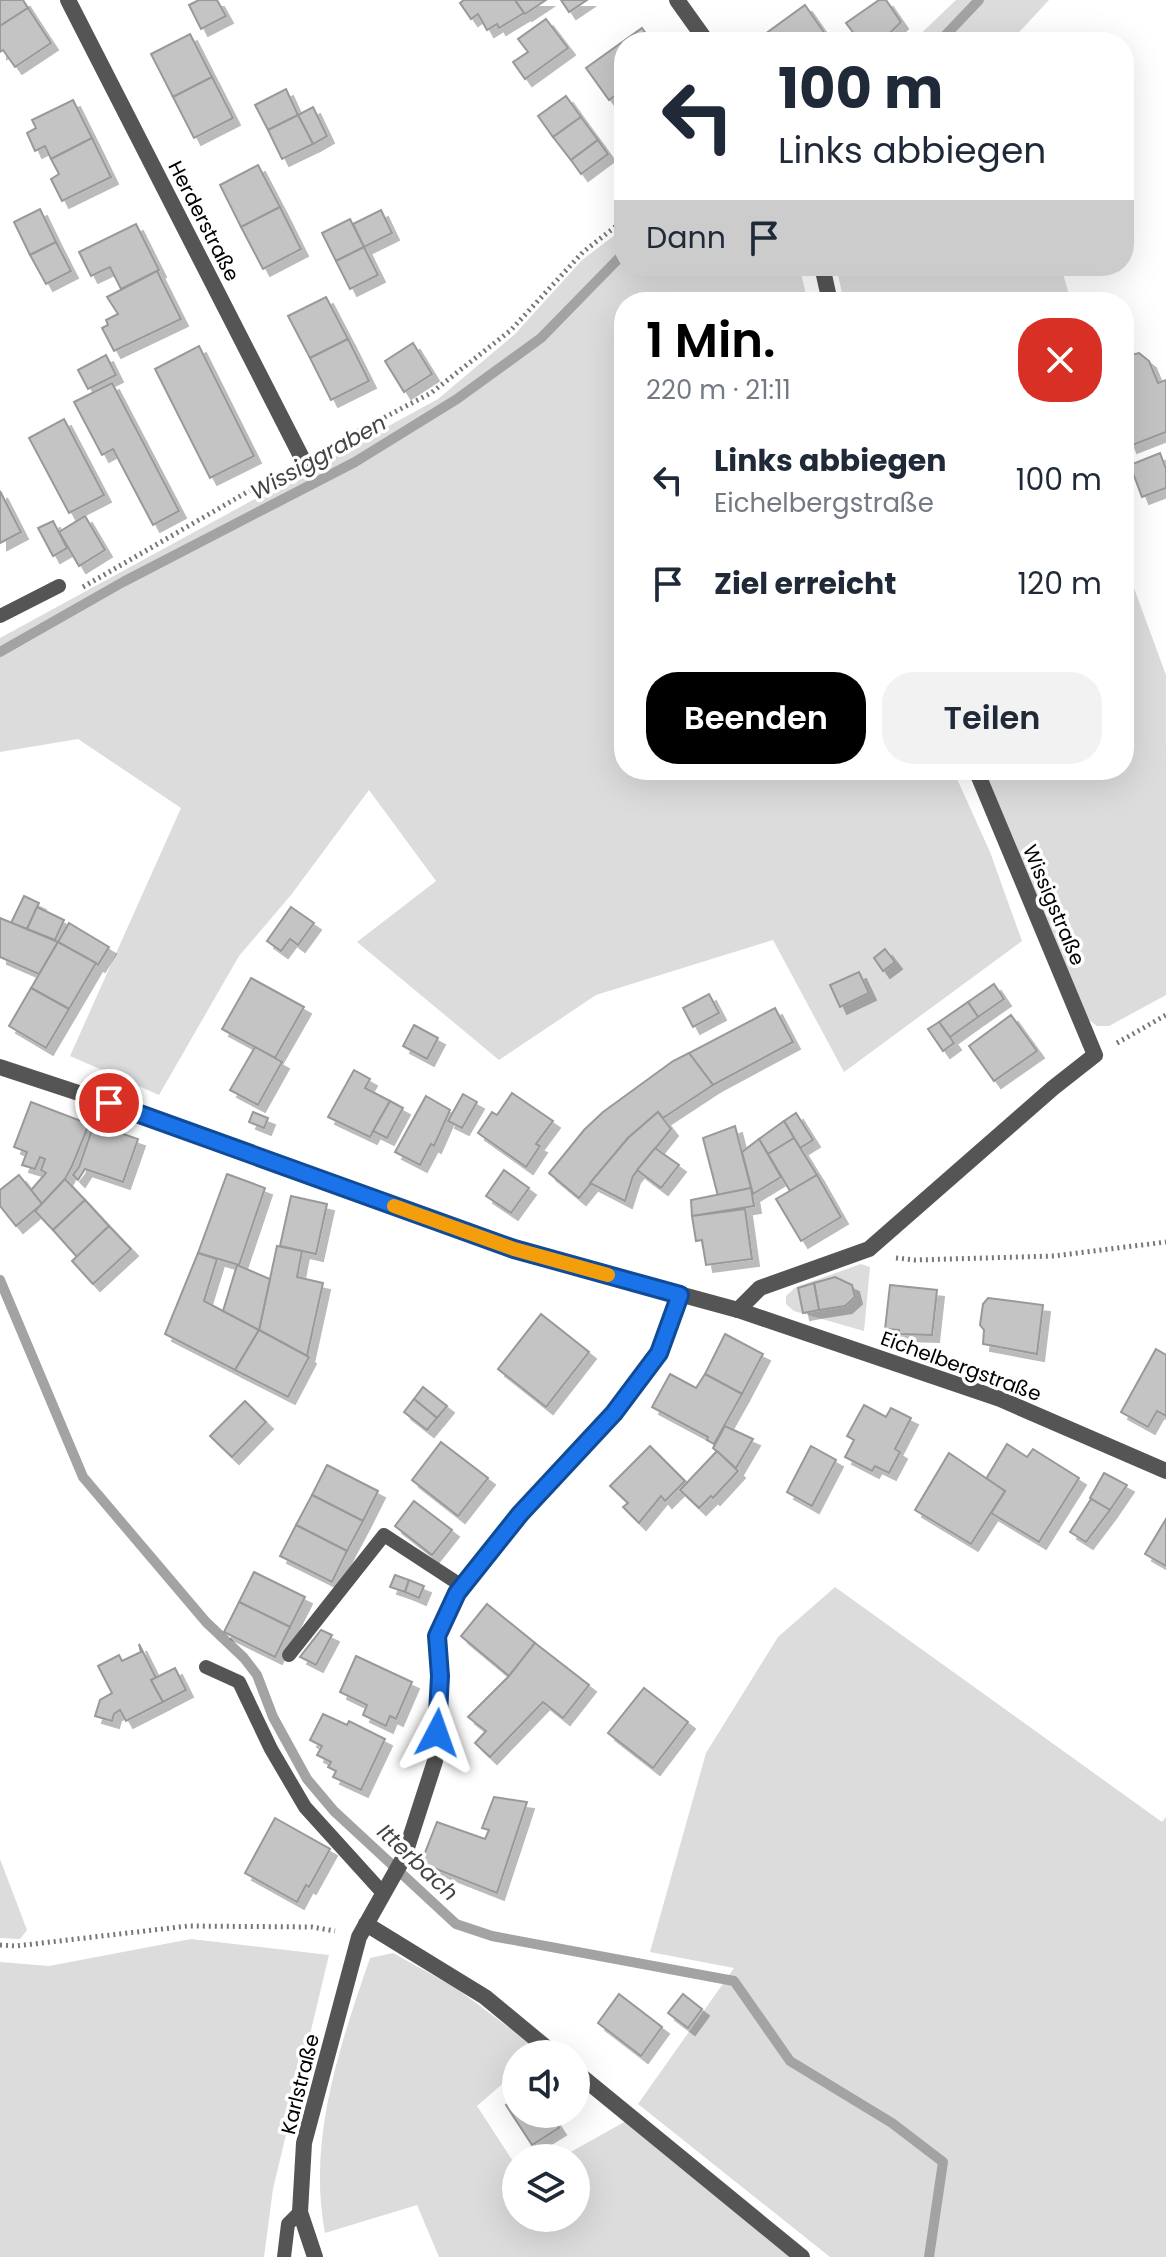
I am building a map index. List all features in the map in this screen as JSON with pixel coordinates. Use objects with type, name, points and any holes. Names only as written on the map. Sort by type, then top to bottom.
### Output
[{"type":"street","name":"Herderstraße","points":[[68,0],[303,460]]},
{"type":"street","points":[[677,0],[700,32]]},
{"type":"street","name":"Wissigstraße","points":[[980,780],[1095,1055]]},
{"type":"street","points":[[738,1310],[760,1288],[869,1249],[1095,1055]]},
{"type":"street","name":"Eichelbergstraße","points":[[0,1067],[109,1103],[514,1249],[738,1310],[1000,1399],[1166,1471]]},
{"type":"street","name":"Karlstraße","points":[[315,2257],[300,2212],[304,2143],[363,1930],[404,1857],[435,1761],[440,1676],[437,1636],[462,1586],[520,1514],[614,1413],[659,1353],[680,1295]]},
{"type":"street","points":[[363,1930],[485,1997],[537,2040]]},
{"type":"street","points":[[590,2083],[802,2257]]},
{"type":"lane","points":[[0,616],[59,586]]},
{"type":"lane","points":[[289,1655],[384,1535],[462,1586]]},
{"type":"lane","points":[[206,1667],[239,1682],[271,1749],[305,1807],[382,1892]]},
{"type":"lane","points":[[284,2257],[288,2224],[300,2212]]},
{"type":"path","points":[[59,586],[77,590],[303,460],[431,393],[511,330],[583,252],[614,228]]},
{"type":"path","points":[[1095,1055],[1166,1015]]},
{"type":"path","points":[[869,1249],[891,1258],[915,1260],[1054,1256],[1166,1242]]},
{"type":"path","points":[[0,1945],[16,1946],[188,1926],[363,1930]]},
{"type":"shaded area","points":[[956,0],[1049,0],[1019,32],[922,32]]},
{"type":"shaded area","points":[[614,236],[614,276],[802,276],[806,292],[614,292],[614,780],[958,780],[990,852],[1022,941],[844,1072],[773,940],[596,995],[499,1060],[357,942],[436,881],[369,790],[291,895],[239,956],[159,1095],[70,1056],[181,808],[78,739],[0,752],[0,638],[438,399],[515,334],[582,260]]},
{"type":"shaded area","points":[[838,276],[1064,276],[1068,292],[842,292]]},
{"type":"shaded area","points":[[1134,588],[1166,675],[1166,995],[1109,1026],[1097,1026],[1085,1017],[988,780],[1134,780]]},
{"type":"shaded area","points":[[861,1264],[870,1267],[864,1331],[794,1311],[786,1304],[786,1296],[796,1287]]},
{"type":"shaded area","points":[[835,1587],[1162,1822],[1166,1817],[1166,2257],[830,2257],[638,2104],[734,1968],[650,1952],[706,1753],[778,1637]]},
{"type":"shaded area","points":[[0,1859],[27,1930],[20,1939],[0,1938]]},
{"type":"shaded area","points":[[191,1939],[329,1955],[273,2189],[264,2257],[0,2257],[0,1962],[49,1966]]},
{"type":"shaded area","points":[[393,1953],[456,1988],[525,2040],[502,2040],[502,2084],[477,2106],[502,2144],[502,2232],[590,2232],[590,2144],[585,2144],[626,2121],[791,2257],[439,2257],[417,2205],[325,2233],[320,2163],[323,2128],[338,2059],[370,1958]]},
{"type":"building","points":[[0,0],[23,0],[28,8],[0,26]]},
{"type":"building","points":[[199,0],[217,0],[226,16],[201,29],[189,5]]},
{"type":"building","points":[[464,0],[515,0],[524,13],[499,28],[497,24],[487,30],[478,14],[471,19],[460,3]]},
{"type":"building","points":[[515,0],[546,0],[525,14]]},
{"type":"building","points":[[561,0],[587,0],[569,12]]},
{"type":"building","points":[[879,0],[886,0],[901,22],[891,32],[853,32],[846,23]]},
{"type":"building","points":[[805,5],[824,32],[768,32]]},
{"type":"building","points":[[28,8],[51,43],[15,67],[3,50],[0,52],[0,26]]},
{"type":"building","points":[[546,19],[568,48],[525,79],[513,62],[528,52],[518,39]]},
{"type":"building","points":[[190,34],[212,77],[173,97],[151,54]]},
{"type":"building","points":[[614,48],[614,96],[609,100],[586,68]]},
{"type":"building","points":[[212,77],[233,118],[194,138],[173,97]]},
{"type":"building","points":[[286,89],[298,115],[268,130],[255,105]]},
{"type":"building","points":[[566,96],[581,117],[553,137],[538,116]]},
{"type":"building","points":[[73,100],[92,138],[51,159],[45,146],[35,151],[27,133],[36,128],[32,120]]},
{"type":"building","points":[[313,107],[327,136],[313,144],[298,115]]},
{"type":"building","points":[[298,115],[313,144],[282,159],[268,130]]},
{"type":"building","points":[[581,117],[598,140],[571,160],[553,137]]},
{"type":"building","points":[[92,138],[111,177],[62,201],[51,179],[59,174],[51,159]]},
{"type":"building","points":[[598,140],[608,154],[581,174],[571,160]]},
{"type":"building","points":[[258,165],[280,207],[241,227],[220,185]]},
{"type":"building","points":[[280,207],[301,249],[263,269],[241,227]]},
{"type":"building","points":[[40,209],[56,242],[30,255],[14,222]]},
{"type":"building","points":[[381,210],[392,233],[364,247],[353,224]]},
{"type":"building","points":[[350,219],[364,247],[336,261],[322,233]]},
{"type":"building","points":[[136,224],[159,270],[121,289],[110,267],[91,276],[79,252]]},
{"type":"building","points":[[56,242],[71,271],[46,284],[30,255]]},
{"type":"building","points":[[364,247],[378,275],[350,289],[336,261]]},
{"type":"building","points":[[157,271],[181,319],[114,351],[102,328],[108,325],[106,320],[118,314],[107,297]]},
{"type":"building","points":[[326,297],[348,339],[310,358],[288,316]]},
{"type":"building","points":[[348,339],[369,381],[331,400],[310,358]]},
{"type":"building","points":[[413,343],[432,374],[404,392],[385,361]]},
{"type":"building","points":[[199,346],[254,456],[210,478],[155,369]]},
{"type":"building","points":[[1139,353],[1149,361],[1158,383],[1166,380],[1166,432],[1134,444],[1134,354]]},
{"type":"building","points":[[106,355],[116,375],[88,389],[78,370]]},
{"type":"building","points":[[112,383],[179,511],[153,525],[113,449],[102,455],[74,402]]},
{"type":"building","points":[[64,419],[104,495],[69,513],[29,438]]},
{"type":"building","points":[[1160,453],[1166,469],[1166,488],[1142,497],[1134,476],[1134,463]]},
{"type":"building","points":[[0,491],[21,532],[0,543]]},
{"type":"building","points":[[85,516],[105,550],[79,566],[59,532]]},
{"type":"building","points":[[53,521],[67,548],[53,556],[38,528]]},
{"type":"building","points":[[24,896],[39,903],[27,929],[11,923]]},
{"type":"building","points":[[37,907],[64,920],[55,940],[27,929]]},
{"type":"building","points":[[291,907],[314,923],[298,945],[290,939],[281,951],[267,941]]},
{"type":"building","points":[[0,918],[58,942],[39,974],[0,957]]},
{"type":"building","points":[[69,923],[109,947],[98,965],[58,942]]},
{"type":"building","points":[[58,942],[96,963],[69,1009],[31,988]]},
{"type":"building","points":[[885,949],[895,962],[883,971],[874,958]]},
{"type":"building","points":[[859,972],[869,993],[840,1007],[830,985]]},
{"type":"building","points":[[251,978],[304,1007],[275,1058],[222,1029]]},
{"type":"building","points":[[994,984],[1004,999],[978,1017],[968,1002]]},
{"type":"building","points":[[31,988],[69,1009],[46,1048],[9,1026]]},
{"type":"building","points":[[709,994],[719,1013],[693,1027],[683,1008]]},
{"type":"building","points":[[968,1002],[978,1017],[950,1037],[939,1022]]},
{"type":"building","points":[[775,1008],[793,1042],[713,1085],[689,1053]]},
{"type":"building","points":[[1011,1015],[1037,1051],[994,1081],[969,1046]]},
{"type":"building","points":[[939,1022],[954,1043],[943,1051],[928,1029]]},
{"type":"building","points":[[414,1025],[438,1038],[427,1059],[403,1046]]},
{"type":"building","points":[[255,1047],[282,1062],[258,1105],[230,1090]]},
{"type":"building","points":[[689,1053],[713,1085],[663,1118],[658,1112],[628,1138],[579,1198],[549,1173],[603,1112],[673,1061]]},
{"type":"building","points":[[354,1070],[370,1079],[365,1088],[390,1101],[370,1137],[328,1117]]},
{"type":"building","points":[[512,1093],[553,1121],[536,1144],[540,1146],[526,1167],[478,1133],[492,1112],[497,1115]]},
{"type":"building","points":[[463,1094],[477,1102],[462,1128],[448,1121]]},
{"type":"building","points":[[426,1096],[450,1110],[434,1146],[431,1144],[420,1165],[395,1152]]},
{"type":"building","points":[[390,1101],[403,1108],[387,1138],[373,1131]]},
{"type":"building","points":[[31,1102],[89,1124],[65,1179],[42,1204],[31,1190],[46,1173],[41,1170],[45,1159],[40,1157],[35,1169],[22,1165],[27,1152],[14,1147]]},
{"type":"building","points":[[253,1112],[268,1118],[264,1128],[249,1122]]},
{"type":"building","points":[[658,1112],[671,1129],[633,1176],[625,1201],[590,1183],[628,1138]]},
{"type":"building","points":[[796,1113],[813,1140],[800,1148],[784,1121]]},
{"type":"building","points":[[784,1121],[794,1138],[768,1154],[759,1139]]},
{"type":"building","points":[[94,1124],[138,1139],[123,1182],[85,1169],[78,1180],[73,1175],[79,1167]]},
{"type":"building","points":[[735,1126],[751,1188],[718,1196],[703,1138]]},
{"type":"building","points":[[794,1138],[817,1175],[790,1191],[768,1154]]},
{"type":"building","points":[[759,1139],[781,1177],[753,1194],[742,1152]]},
{"type":"building","points":[[655,1148],[679,1165],[661,1188],[637,1170]]},
{"type":"building","points":[[504,1170],[529,1188],[511,1213],[486,1196]]},
{"type":"building","points":[[227,1174],[265,1188],[239,1265],[198,1253]]},
{"type":"building","points":[[19,1175],[42,1204],[16,1226],[0,1206],[0,1190]]},
{"type":"building","points":[[817,1175],[841,1217],[801,1241],[776,1199]]},
{"type":"building","points":[[65,1179],[85,1200],[53,1230],[35,1211]]},
{"type":"building","points":[[751,1188],[754,1206],[692,1216],[691,1200]]},
{"type":"building","points":[[291,1196],[327,1204],[316,1254],[280,1246]]},
{"type":"building","points":[[85,1200],[109,1226],[77,1257],[53,1230]]},
{"type":"building","points":[[745,1209],[752,1259],[706,1265],[702,1240],[696,1241],[692,1216]]},
{"type":"building","points":[[109,1226],[131,1249],[93,1284],[72,1261]]},
{"type":"building","points":[[277,1246],[302,1251],[297,1277],[323,1283],[307,1356],[259,1330]]},
{"type":"building","points":[[198,1253],[217,1259],[204,1301],[259,1330],[235,1370],[165,1334]]},
{"type":"building","points":[[237,1265],[270,1279],[259,1330],[223,1311]]},
{"type":"building","points":[[835,1277],[852,1285],[855,1297],[845,1306],[819,1310],[814,1283]]},
{"type":"building","points":[[814,1283],[819,1310],[803,1313],[798,1288]]},
{"type":"building","points":[[890,1285],[937,1290],[932,1335],[898,1334],[899,1330],[885,1329]]},
{"type":"building","points":[[988,1298],[1043,1305],[1037,1354],[983,1344],[984,1330],[980,1325],[983,1304]]},
{"type":"building","points":[[541,1314],[589,1352],[546,1407],[498,1369]]},
{"type":"building","points":[[259,1330],[309,1357],[288,1397],[235,1370]]},
{"type":"building","points":[[725,1334],[763,1354],[742,1394],[705,1374]]},
{"type":"building","points":[[1156,1349],[1166,1355],[1166,1416],[1157,1411],[1148,1427],[1121,1412]]},
{"type":"building","points":[[670,1374],[696,1388],[705,1374],[742,1394],[714,1444],[707,1440],[708,1437],[652,1407]]},
{"type":"building","points":[[423,1387],[447,1406],[437,1418],[414,1399]]},
{"type":"building","points":[[414,1399],[437,1418],[427,1430],[404,1412]]},
{"type":"building","points":[[245,1401],[266,1422],[232,1457],[210,1436]]},
{"type":"building","points":[[864,1405],[886,1417],[891,1408],[911,1418],[895,1449],[900,1452],[889,1473],[875,1466],[872,1471],[845,1457],[854,1440],[847,1436]]},
{"type":"building","points":[[725,1426],[753,1439],[736,1468],[713,1448]]},
{"type":"building","points":[[441,1442],[488,1478],[458,1516],[412,1480]]},
{"type":"building","points":[[1007,1444],[1027,1457],[1033,1449],[1079,1478],[1039,1542],[991,1513],[1005,1491],[986,1479]]},
{"type":"building","points":[[650,1446],[685,1481],[665,1501],[661,1496],[639,1523],[623,1507],[628,1503],[610,1486]]},
{"type":"building","points":[[811,1446],[836,1460],[812,1506],[787,1492]]},
{"type":"building","points":[[717,1451],[738,1471],[699,1508],[680,1490]]},
{"type":"building","points":[[949,1453],[1005,1491],[971,1544],[915,1510]]},
{"type":"building","points":[[327,1465],[378,1491],[363,1521],[312,1495]]},
{"type":"building","points":[[1104,1473],[1127,1485],[1110,1510],[1090,1498]]},
{"type":"building","points":[[312,1495],[363,1521],[347,1551],[296,1525]]},
{"type":"building","points":[[1091,1499],[1110,1510],[1086,1542],[1070,1532]]},
{"type":"building","points":[[414,1501],[452,1530],[432,1555],[395,1526]]},
{"type":"building","points":[[1166,1519],[1166,1566],[1145,1554]]},
{"type":"building","points":[[296,1525],[347,1551],[332,1582],[280,1556]]},
{"type":"building","points":[[254,1572],[305,1597],[290,1627],[239,1602]]},
{"type":"building","points":[[395,1575],[409,1580],[405,1592],[390,1587]]},
{"type":"building","points":[[409,1580],[424,1586],[419,1598],[405,1592]]},
{"type":"building","points":[[239,1602],[290,1627],[275,1657],[224,1632]]},
{"type":"building","points":[[487,1604],[535,1643],[509,1676],[461,1636]]},
{"type":"building","points":[[321,1630],[332,1635],[316,1665],[300,1657]]},
{"type":"building","points":[[535,1643],[589,1685],[563,1718],[543,1702],[490,1757],[475,1743],[486,1731],[468,1717],[509,1676]]},
{"type":"building","points":[[139,1644],[156,1678],[151,1680],[163,1702],[126,1721],[120,1710],[114,1714],[112,1721],[95,1716],[100,1700],[112,1693],[98,1666],[119,1655],[122,1661],[141,1652]]},
{"type":"building","points":[[356,1656],[412,1682],[396,1719],[390,1716],[386,1726],[363,1715],[367,1705],[340,1692]]},
{"type":"building","points":[[175,1668],[186,1690],[163,1702],[151,1680]]},
{"type":"building","points":[[644,1688],[688,1722],[653,1768],[608,1733]]},
{"type":"building","points":[[323,1714],[347,1725],[349,1721],[385,1739],[361,1790],[333,1777],[336,1771],[328,1767],[331,1762],[317,1755],[322,1746],[310,1740]]},
{"type":"building","points":[[494,1797],[527,1802],[497,1893],[421,1863],[437,1822],[485,1839],[489,1830],[482,1828]]},
{"type":"building","points":[[275,1818],[330,1849],[297,1902],[245,1873]]},
{"type":"building","points":[[619,1994],[662,2027],[641,2056],[598,2023]]},
{"type":"building","points":[[683,1994],[702,2009],[688,2028],[668,2013]]},
{"type":"building","points":[[521,2128],[559,2128],[534,2144]]},
{"type":"waterway","name":"Wissiggraben","points":[[949,32],[979,0]]},
{"type":"waterway","name":"Wissiggraben","points":[[0,652],[123,582],[355,462],[457,399],[541,338],[614,263]]},
{"type":"waterway","name":"Itterbach","points":[[0,1280],[83,1477],[206,1622],[244,1658],[257,1675],[273,1717],[307,1779],[334,1811],[456,1924],[492,1936],[734,1981],[790,2061],[892,2123],[943,2162],[929,2257]]},
{"type":"slow traffic","points":[[394,1206],[514,1249],[608,1275]]},
{"type":"route","points":[[109,1103],[514,1249],[680,1295],[659,1353],[614,1413],[520,1514],[457,1593],[437,1636],[440,1676],[437,1733]]}]
